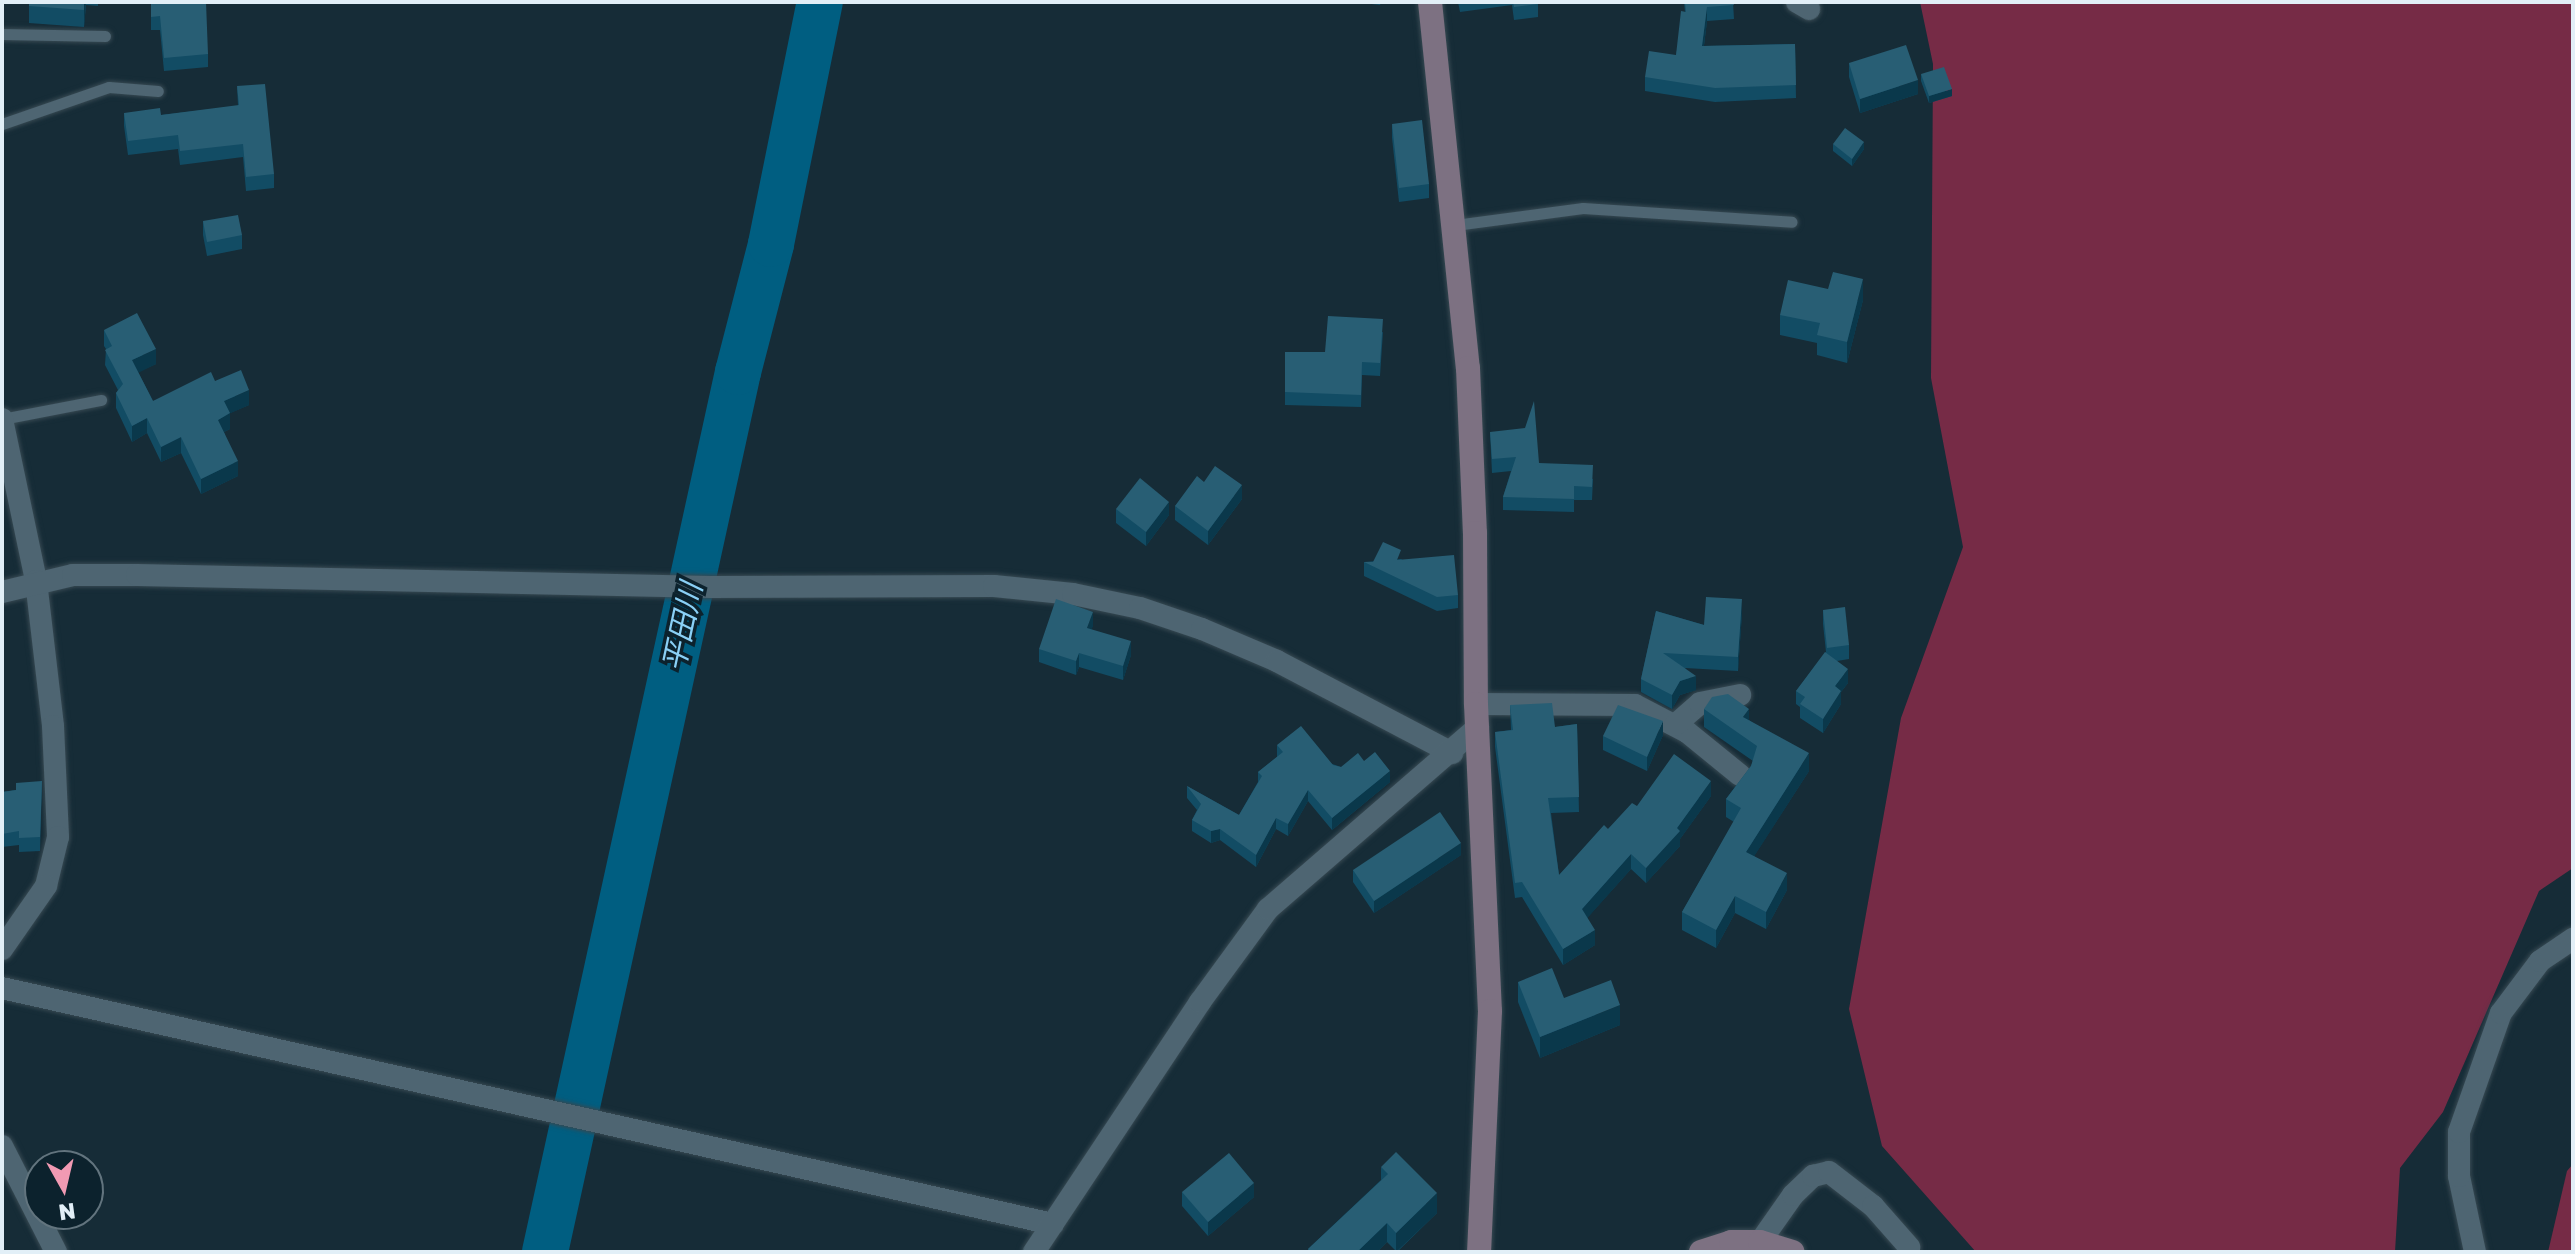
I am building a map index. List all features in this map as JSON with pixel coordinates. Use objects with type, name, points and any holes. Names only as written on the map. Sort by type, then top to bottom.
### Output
[{"type":"street","points":[[1430,2],[1468,368],[1477,716],[1490,1011],[1479,1252]]},
{"type":"street","points":[[2,419],[36,581],[53,726],[58,837],[46,886],[2,949]]},
{"type":"street","points":[[2,592],[36,581],[137,575],[711,587],[994,586],[1140,608],[1277,661],[1452,753]]},
{"type":"street","points":[[1675,725],[1700,703],[1740,695]]},
{"type":"street","points":[[1477,716],[1635,705],[1675,725],[1740,775]]},
{"type":"street","points":[[1034,1252],[1200,1002],[1268,909],[1452,753],[1477,716]]},
{"type":"street","points":[[2475,1252],[2459,1176],[2459,1132],[2501,1013],[2540,961],[2573,939]]},
{"type":"street","points":[[2,988],[1053,1224]]},
{"type":"street","points":[[2,1146],[56,1252]]},
{"type":"street","points":[[1760,1242],[1793,1195],[1813,1176],[1829,1172],[1873,1206],[1909,1247]]},
{"type":"street","points":[[1701,1252],[1731,1242],[1760,1242],[1792,1252]]},
{"type":"lane","points":[[2,34],[105,36]]},
{"type":"lane","points":[[2,124],[109,87],[158,91]]},
{"type":"lane","points":[[1455,225],[1583,208],[1792,222]]},
{"type":"lane","points":[[2,419],[101,400]]},
{"type":"shaded area","points":[[1920,2],[2573,2],[2573,868],[2539,891],[2443,1112],[2400,1168],[2395,1252],[1976,1252],[1882,1146],[1849,1009],[1901,718],[1963,547],[1931,378],[1933,64]]},
{"type":"shaded area","points":[[2573,1164],[2573,1252],[2548,1252],[2567,1171]]},
{"type":"building","points":[[29,2],[84,2],[84,10],[29,6]]},
{"type":"building","points":[[151,2],[206,2],[208,54],[164,58],[160,16],[151,17]]},
{"type":"building","points":[[1513,2],[1538,2],[1538,4],[1514,7]]},
{"type":"building","points":[[1685,2],[1733,2],[1734,5],[1707,7],[1702,46],[1795,44],[1796,85],[1715,88],[1645,77],[1649,51],[1676,55],[1681,11],[1686,12]]},
{"type":"building","points":[[1906,45],[1918,80],[1860,99],[1849,63]]},
{"type":"building","points":[[1944,67],[1952,89],[1929,96],[1921,74]]},
{"type":"building","points":[[265,84],[274,174],[246,177],[243,144],[180,151],[178,135],[128,141],[124,113],[160,108],[161,115],[239,105],[237,86]]},
{"type":"building","points":[[1422,120],[1429,184],[1399,188],[1392,124]]},
{"type":"building","points":[[1845,128],[1864,142],[1852,159],[1833,144]]},
{"type":"building","points":[[238,215],[242,235],[207,242],[203,221]]},
{"type":"building","points":[[1833,272],[1863,279],[1847,342],[1817,335],[1820,323],[1780,315],[1788,280],[1828,289]]},
{"type":"building","points":[[137,313],[156,349],[132,360],[153,401],[211,372],[215,381],[241,370],[249,390],[224,401],[230,413],[218,420],[238,461],[201,479],[181,437],[161,447],[147,418],[132,426],[116,393],[123,384],[105,350],[112,346],[104,330]]},
{"type":"building","points":[[1328,316],[1383,319],[1380,363],[1362,362],[1361,395],[1285,392],[1285,352],[1325,352]]},
{"type":"building","points":[[1534,401],[1539,463],[1593,465],[1592,487],[1574,486],[1574,499],[1503,497],[1516,457],[1492,459],[1490,432],[1525,428]]},
{"type":"building","points":[[1215,466],[1242,485],[1208,531],[1175,506],[1197,476],[1204,482]]},
{"type":"building","points":[[1140,478],[1169,502],[1146,532],[1116,509]]},
{"type":"building","points":[[1383,542],[1401,550],[1397,560],[1454,555],[1458,595],[1437,597],[1364,562],[1373,562]]},
{"type":"building","points":[[1706,597],[1742,599],[1738,657],[1663,653],[1696,676],[1680,681],[1672,695],[1641,679],[1656,611],[1704,625]]},
{"type":"building","points":[[1056,599],[1093,612],[1087,628],[1131,641],[1123,666],[1079,653],[1076,661],[1039,649]]},
{"type":"building","points":[[1845,607],[1849,645],[1827,648],[1823,610]]},
{"type":"building","points":[[1825,652],[1848,669],[1835,686],[1841,691],[1823,719],[1800,704],[1805,697],[1796,691]]},
{"type":"building","points":[[1728,694],[1749,709],[1743,717],[1809,753],[1746,852],[1787,873],[1766,912],[1735,896],[1716,930],[1682,912],[1741,808],[1726,799],[1751,766],[1757,746],[1704,709],[1712,697]]},
{"type":"building","points":[[1552,703],[1555,727],[1577,724],[1579,797],[1548,798],[1559,875],[1604,825],[1608,829],[1632,803],[1637,806],[1674,754],[1711,781],[1677,828],[1680,831],[1646,868],[1631,854],[1582,909],[1595,930],[1563,949],[1522,882],[1515,883],[1495,732],[1513,730],[1510,705]]},
{"type":"building","points":[[1618,705],[1663,721],[1647,757],[1603,736]]},
{"type":"building","points":[[1301,726],[1333,765],[1341,767],[1358,753],[1364,761],[1375,752],[1390,771],[1332,818],[1308,790],[1288,824],[1276,818],[1256,855],[1220,829],[1211,831],[1192,820],[1201,804],[1187,786],[1239,815],[1262,776],[1258,772],[1283,752],[1277,745]]},
{"type":"building","points":[[42,781],[40,837],[19,838],[19,831],[2,834],[2,792],[16,790],[16,783]]},
{"type":"building","points":[[1440,812],[1461,843],[1374,901],[1353,870]]},
{"type":"building","points":[[1552,968],[1564,998],[1611,980],[1620,1005],[1540,1037],[1518,982]]},
{"type":"building","points":[[1396,1152],[1437,1193],[1396,1233],[1387,1223],[1357,1252],[1311,1252],[1308,1249],[1388,1174],[1381,1167]]},
{"type":"building","points":[[1229,1153],[1254,1183],[1208,1222],[1182,1192]]},
{"type":"waterway","name":"平田川","points":[[545,1252],[738,372],[771,244],[820,2]]}]
